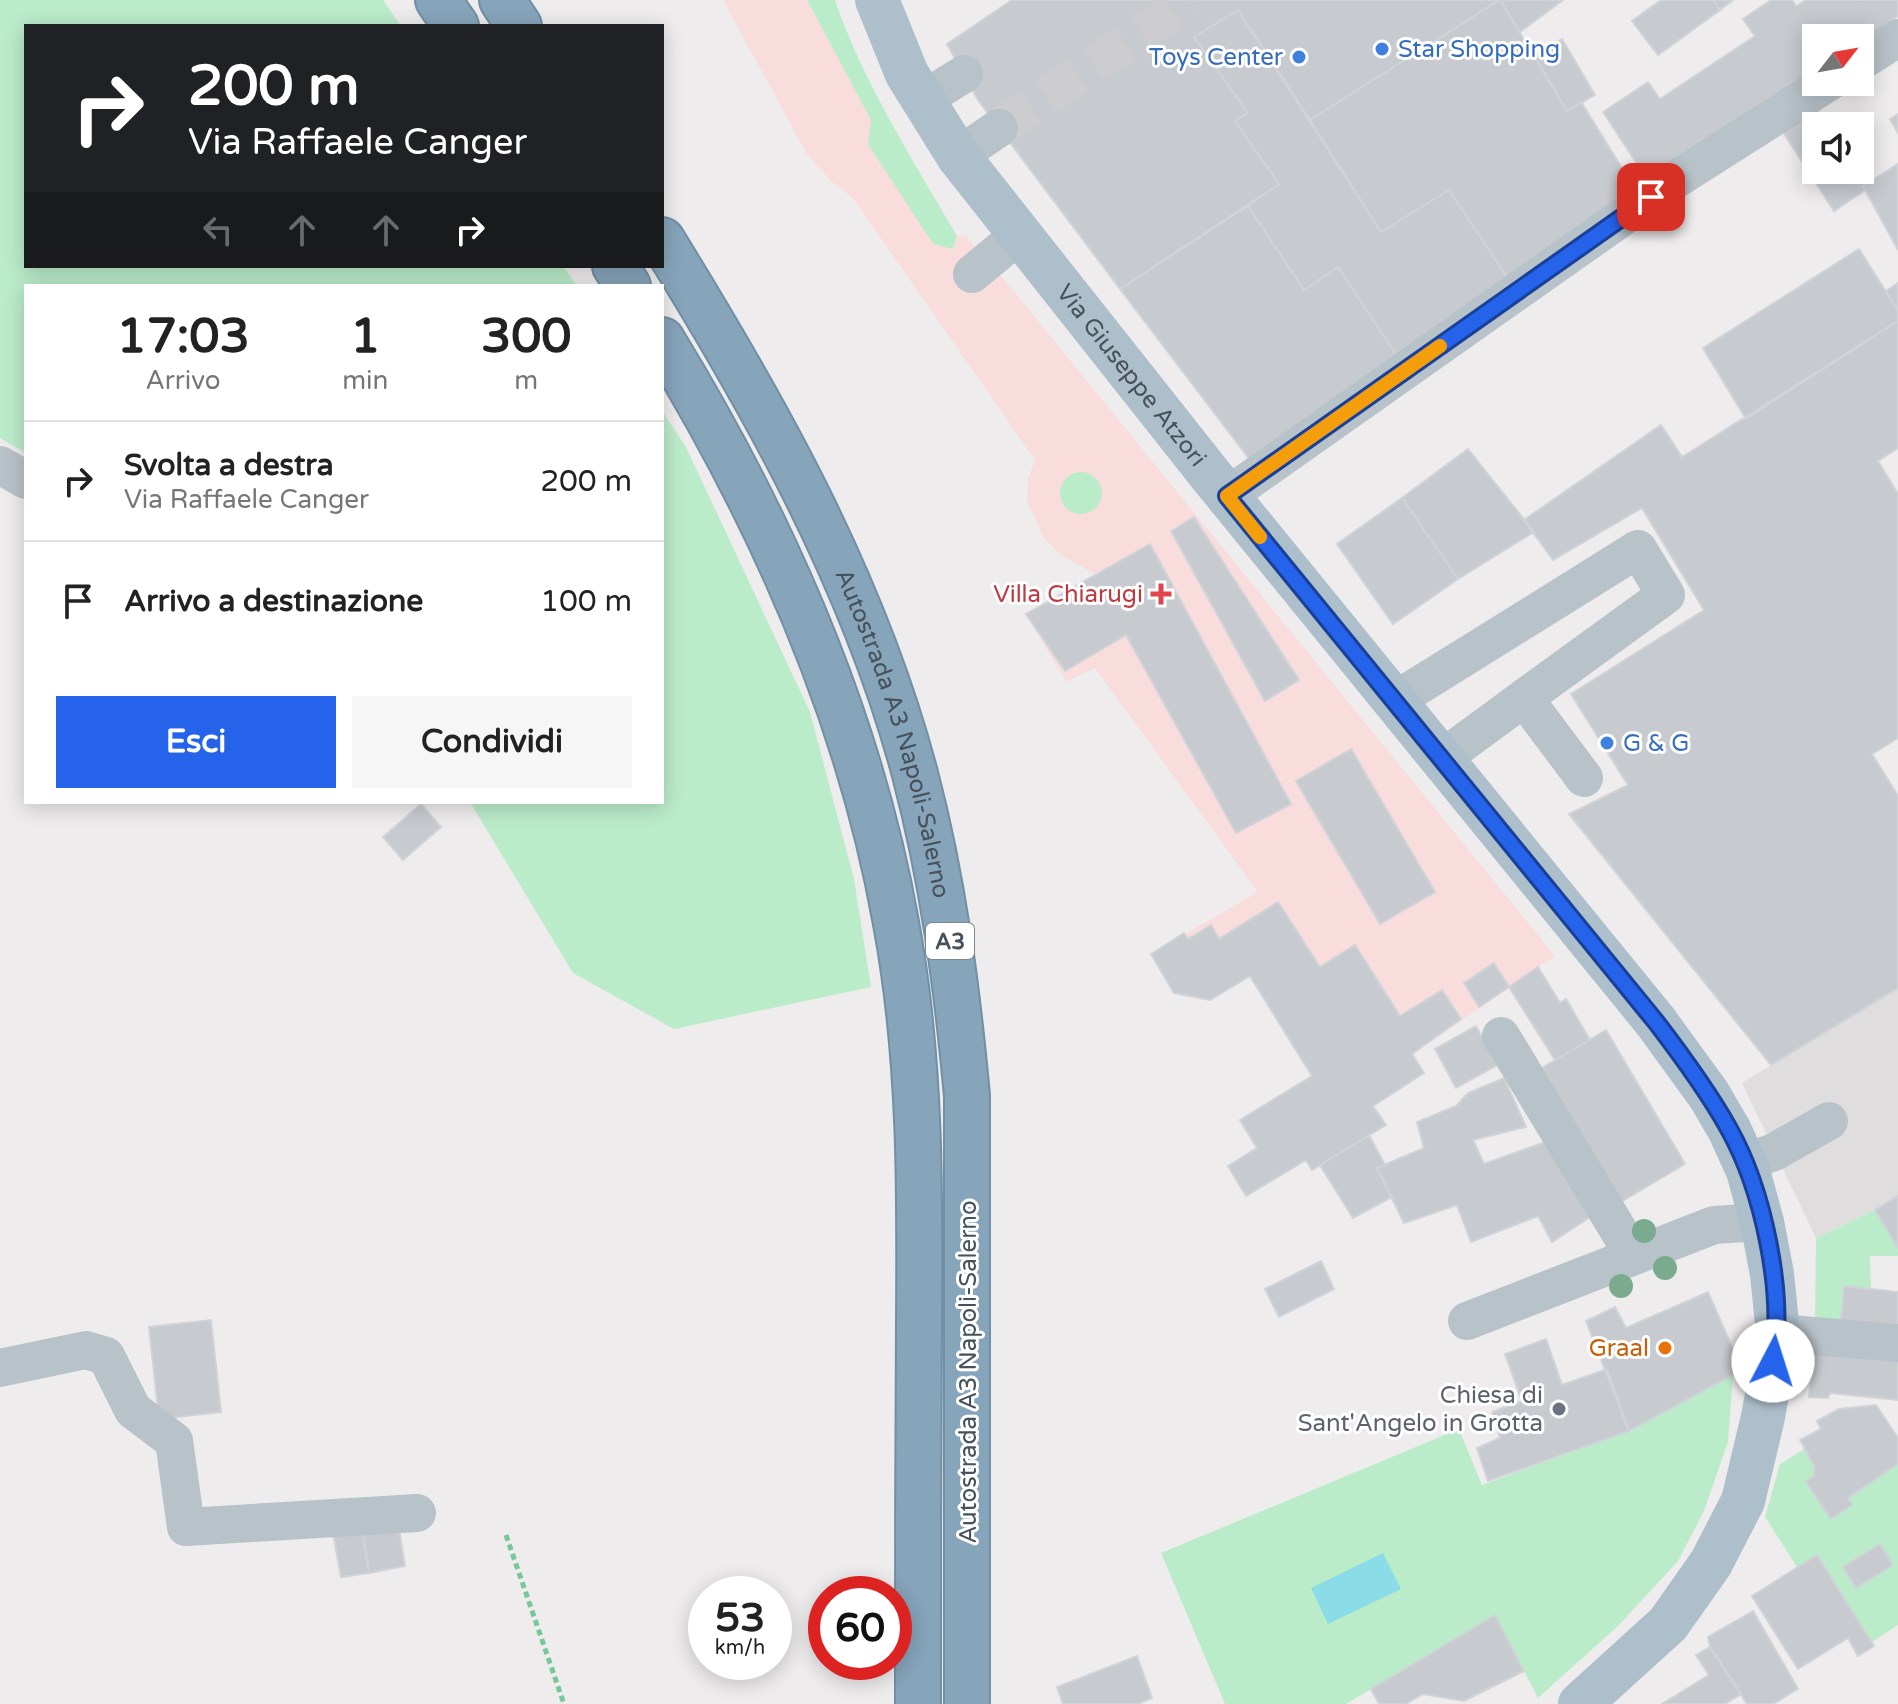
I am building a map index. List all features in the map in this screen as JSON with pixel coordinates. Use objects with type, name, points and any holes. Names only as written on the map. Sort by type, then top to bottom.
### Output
[{"type":"highway","points":[[438,0],[455,24]]},
{"type":"highway","points":[[502,0],[518,24]]},
{"type":"highway","name":"Autostrada A3 Napoli-Salerno","points":[[664,243],[725,342],[802,483],[852,593],[892,697],[930,832],[959,1002],[967,1096],[967,1704]]},
{"type":"highway","name":"Autostrada A3 Napoli-Salerno","points":[[664,344],[751,500],[807,623],[861,773],[897,925],[913,1047],[919,1181],[918,1704]]},
{"type":"main road","name":"Via Giuseppe Atzori","points":[[877,0],[907,74],[958,156],[1227,496],[1675,1046],[1714,1103],[1744,1163],[1762,1222],[1772,1274],[1778,1333],[1763,1417],[1743,1501],[1711,1563],[1668,1624],[1580,1704]]},
{"type":"street","points":[[1874,53],[1898,38]]},
{"type":"street","points":[[924,99],[964,74]]},
{"type":"street","points":[[1227,496],[1675,180],[1807,96]]},
{"type":"street","points":[[958,156],[999,128]]},
{"type":"street","points":[[972,274],[1020,234]]},
{"type":"street","points":[[0,465],[24,479]]},
{"type":"street","points":[[1394,701],[1638,549],[1666,595],[1441,759]]},
{"type":"street","points":[[1524,698],[1584,778]]},
{"type":"street","points":[[1501,1036],[1634,1256]]},
{"type":"street","points":[[1744,1163],[1774,1152],[1829,1121]]},
{"type":"street","points":[[1467,1321],[1714,1225],[1762,1222]]},
{"type":"street","points":[[1778,1333],[1898,1343]]},
{"type":"street","points":[[0,1368],[86,1350],[106,1356],[133,1410],[174,1441],[186,1527],[417,1513]]},
{"type":"path","points":[[506,1535],[564,1704]]},
{"type":"shaded area","name":"Villa Chiarugi","points":[[723,0],[807,0],[871,120],[953,249],[957,236],[965,235],[1012,289],[1555,956],[1413,1053],[1424,1073],[1373,1106],[1386,1125],[1306,1160],[1257,1148],[1240,1120],[1312,1076],[1250,976],[1210,1000],[1174,993],[1151,954],[1258,892],[1095,668],[1066,682],[1026,614],[1095,574],[1061,555],[1044,538],[1027,502],[1028,479],[1035,460],[853,198],[831,181],[807,154]]},
{"type":"shaded area","points":[[1898,988],[1898,1196],[1816,1238],[1742,1083]]},
{"type":"green space","points":[[0,0],[383,0],[400,24],[24,24],[24,268],[564,268],[576,284],[24,284],[24,452],[0,438]]},
{"type":"green space","points":[[807,0],[835,0],[875,92],[957,236],[953,249],[933,244],[868,144],[871,120]]},
{"type":"green space","points":[[664,414],[686,447],[810,712],[854,879],[871,987],[674,1029],[573,973],[471,804],[664,804]]},
{"type":"green space","points":[[1081,472],[1096,478],[1102,493],[1096,508],[1081,514],[1066,508],[1060,493],[1066,478]]},
{"type":"green space","points":[[1875,1210],[1898,1248],[1898,1256],[1870,1256],[1871,1289],[1840,1329],[1815,1328],[1816,1238]]},
{"type":"green space","points":[[1733,1375],[1728,1442],[1704,1511],[1678,1561],[1618,1626],[1538,1698],[1495,1615],[1346,1704],[1225,1704],[1161,1553],[1459,1429],[1482,1485],[1629,1431]]},
{"type":"green space","points":[[1805,1449],[1814,1466],[1814,1476],[1807,1482],[1852,1505],[1848,1498],[1898,1464],[1898,1625],[1872,1642],[1817,1555],[1797,1567],[1765,1517],[1780,1464]]},
{"type":"water","points":[[1383,1553],[1401,1589],[1328,1624],[1311,1588]]},
{"type":"building","points":[[1012,0],[1499,0],[1310,120],[1238,10],[1194,37],[1248,113],[1235,121],[1279,184],[1120,289],[978,100],[947,44]]},
{"type":"building","points":[[1500,0],[1563,0],[1520,32]]},
{"type":"building","points":[[1500,0],[1567,111],[1581,102],[1638,194],[1510,282],[1449,190],[1381,232],[1310,120]]},
{"type":"building","points":[[1661,0],[1713,0],[1720,10],[1658,55],[1632,21]]},
{"type":"building","points":[[1713,0],[1733,0],[1720,10]]},
{"type":"building","points":[[1771,0],[1792,0],[1796,6],[1806,0],[1898,0],[1898,16],[1874,32],[1874,24],[1802,24],[1802,80],[1649,182],[1603,112],[1648,82],[1660,99],[1755,36],[1743,19]]},
{"type":"building","points":[[1238,10],[1381,232],[1449,190],[1510,282],[1398,358],[1338,267],[1304,290],[1248,206],[1279,184],[1235,121],[1248,113],[1194,37]]},
{"type":"building","points":[[1562,39],[1595,95],[1567,111],[1534,55]]},
{"type":"building","points":[[1898,114],[1898,133],[1890,119]]},
{"type":"building","points":[[1802,115],[1802,161],[1781,129]]},
{"type":"building","points":[[1898,164],[1898,250],[1863,186],[1874,184],[1874,179]]},
{"type":"building","points":[[1817,184],[1864,184],[1865,190],[1834,211]]},
{"type":"building","points":[[1248,206],[1304,290],[1338,267],[1398,358],[1250,460],[1120,289]]},
{"type":"building","points":[[1859,249],[1898,311],[1898,321],[1746,419],[1703,348]]},
{"type":"building","points":[[1898,283],[1898,311],[1886,291]]},
{"type":"building","points":[[1898,321],[1898,448],[1878,461],[1898,494],[1898,738],[1872,754],[1898,796],[1898,988],[1771,1065],[1569,814],[1628,785],[1571,694],[1704,610],[1642,508],[1553,560],[1524,520],[1661,425],[1682,457]]},
{"type":"building","points":[[1468,449],[1534,532],[1458,579],[1402,498]]},
{"type":"building","points":[[1402,498],[1458,579],[1393,624],[1337,544]]},
{"type":"building","points":[[1194,517],[1299,680],[1265,701],[1171,531]]},
{"type":"building","points":[[1150,544],[1291,804],[1236,833],[1126,635],[1065,671],[1026,614]]},
{"type":"building","points":[[1351,749],[1435,892],[1380,924],[1296,781]]},
{"type":"building","points":[[421,804],[441,827],[403,860],[383,837]]},
{"type":"building","points":[[1278,902],[1320,967],[1355,945],[1400,1016],[1442,990],[1461,1019],[1412,1054],[1424,1073],[1373,1106],[1386,1125],[1312,1170],[1306,1160],[1246,1196],[1228,1166],[1257,1148],[1240,1120],[1312,1076],[1250,976],[1210,1000],[1174,993],[1151,954],[1184,933],[1188,939],[1211,925],[1219,939]]},
{"type":"building","points":[[1494,963],[1509,987],[1479,1007],[1464,983]]},
{"type":"building","points":[[1538,967],[1560,1003],[1566,999],[1590,1040],[1555,1060],[1509,987]]},
{"type":"building","points":[[1476,1026],[1497,1065],[1456,1088],[1435,1049]]},
{"type":"building","points":[[1606,1030],[1685,1164],[1621,1202],[1542,1068]]},
{"type":"building","points":[[1504,1078],[1526,1127],[1473,1140],[1484,1164],[1545,1142],[1590,1217],[1552,1242],[1538,1216],[1471,1242],[1457,1205],[1404,1223],[1377,1168],[1424,1148],[1417,1122],[1456,1106],[1468,1093]]},
{"type":"building","points":[[1369,1135],[1385,1165],[1377,1168],[1392,1197],[1353,1218],[1320,1165]]},
{"type":"building","points":[[1898,1196],[1898,1248],[1875,1210]]},
{"type":"building","points":[[1321,1261],[1334,1289],[1279,1317],[1265,1289]]},
{"type":"building","points":[[1844,1286],[1898,1292],[1898,1335],[1840,1329]]},
{"type":"building","name":"Graal","points":[[1708,1292],[1742,1370],[1629,1431],[1586,1321],[1615,1307],[1626,1328]]},
{"type":"building","points":[[211,1320],[221,1412],[159,1419],[149,1327]]},
{"type":"building","name":"Chiesa di Sant'Angelo in Grotta","points":[[1546,1339],[1562,1385],[1607,1369],[1629,1431],[1488,1481],[1477,1448],[1500,1438],[1492,1412],[1522,1401],[1505,1354]]},
{"type":"building","points":[[1815,1341],[1898,1349],[1898,1400],[1830,1393],[1828,1398],[1809,1397]]},
{"type":"building","points":[[1876,1405],[1898,1438],[1898,1464],[1848,1498],[1852,1505],[1831,1519],[1806,1482],[1814,1476],[1814,1466],[1800,1440],[1821,1429],[1817,1421],[1839,1409]]},
{"type":"building","points":[[398,1523],[405,1566],[369,1573],[362,1528]]},
{"type":"building","points":[[362,1528],[369,1573],[341,1577],[333,1533]]},
{"type":"building","points":[[1880,1544],[1893,1565],[1856,1588],[1843,1567]]},
{"type":"building","points":[[1817,1555],[1874,1646],[1858,1656],[1848,1638],[1798,1669],[1752,1596]]},
{"type":"building","points":[[1753,1611],[1798,1689],[1773,1704],[1747,1704],[1710,1647],[1708,1637]]},
{"type":"building","points":[[1495,1615],[1524,1671],[1464,1701],[1423,1694],[1406,1704],[1379,1704],[1371,1689]]},
{"type":"building","points":[[1710,1647],[1741,1694],[1725,1704],[1662,1704],[1709,1675],[1696,1655]]},
{"type":"building","points":[[1137,1656],[1152,1698],[1138,1704],[1063,1704],[1057,1687]]},
{"type":"tunnel","points":[[999,128],[1190,0]]},
{"type":"slow traffic","points":[[1260,537],[1227,496],[1440,346]]},
{"type":"place","name":"Star Shopping","points":[[1382,49]]},
{"type":"place","name":"Toys Center","points":[[1299,57]]},
{"type":"place","name":"Villa Chiarugi","points":[[1161,594]]},
{"type":"place","name":"G & G","points":[[1607,743]]},
{"type":"place","name":"Graal","points":[[1665,1348]]},
{"type":"place","name":"Chiesa di Sant'Angelo in Grotta","points":[[1559,1409]]},
{"type":"route","points":[[1651,197],[1227,496],[1656,1022],[1709,1095],[1748,1171],[1762,1222],[1772,1274],[1778,1333],[1773,1361]]}]
